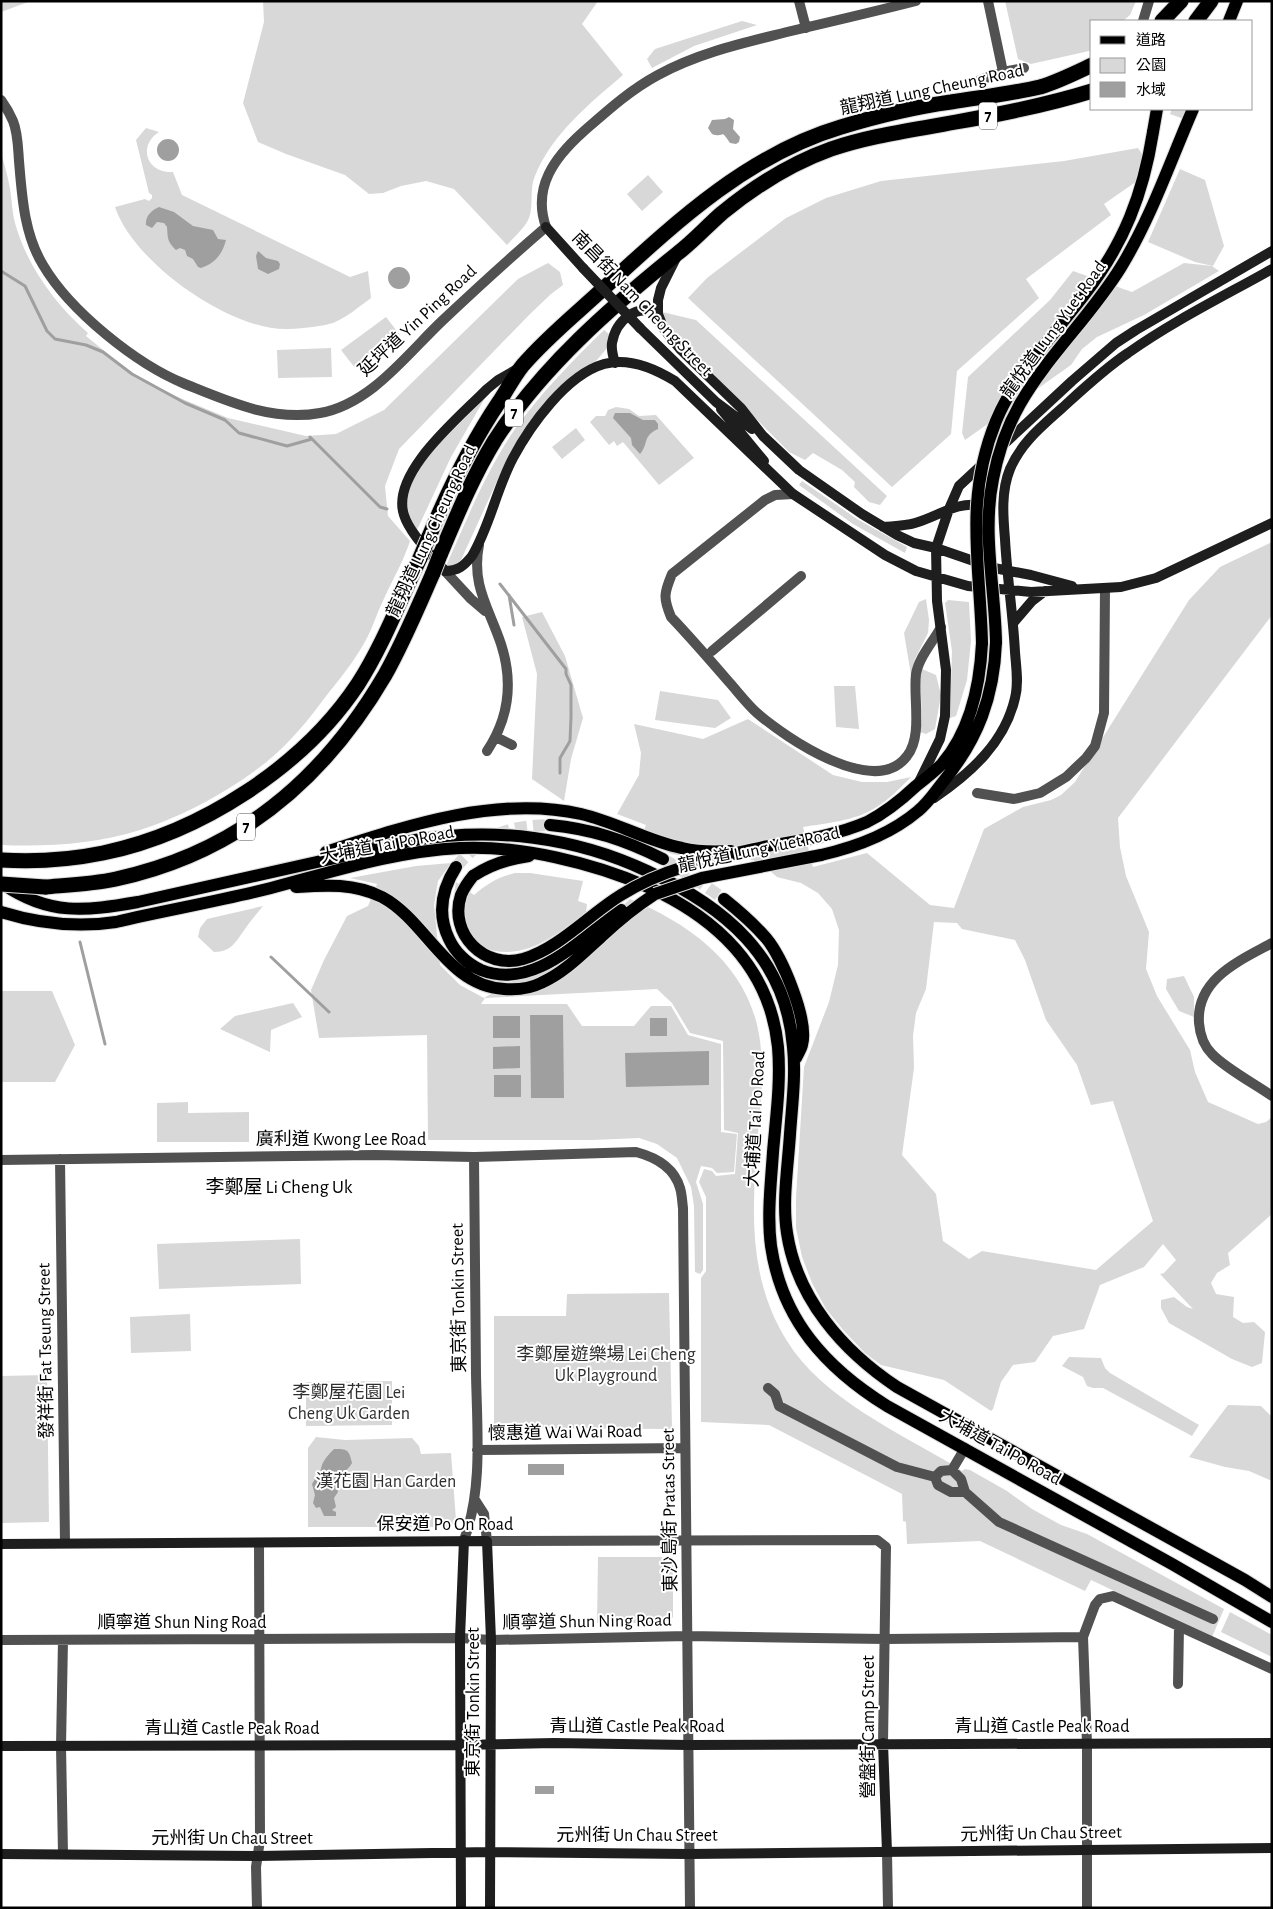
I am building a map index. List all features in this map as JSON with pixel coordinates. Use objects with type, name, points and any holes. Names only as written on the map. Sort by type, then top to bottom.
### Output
[{"type":"highway","points":[[1163,20],[1181,1]]},
{"type":"highway","points":[[1197,20],[1211,1]]},
{"type":"highway","name":"龍翔道 Lung Cheung Road","points":[[1,860],[55,860],[103,853],[161,835],[228,804],[278,768],[318,734],[358,683],[385,634],[460,468],[492,412],[522,366],[555,333],[673,226],[719,188],[770,156],[804,140],[854,123],[923,107],[1000,96],[1042,86],[1090,66]]},
{"type":"highway","name":"龍翔道 Lung Cheung Road","points":[[1,883],[45,887],[98,882],[138,874],[188,857],[239,831],[276,806],[321,765],[361,714],[385,674],[439,572],[440,555],[475,476],[496,440],[523,402],[553,366],[652,272],[679,253],[748,193],[788,169],[829,150],[885,134],[1006,113],[1090,92]]},
{"type":"main road","points":[[1229,20],[1237,1]]},
{"type":"main road","name":"龍悅道 Lung Yuet Road","points":[[254,876],[363,840],[458,815],[509,808],[537,808],[588,816],[668,844],[696,851],[732,851],[819,836],[866,822],[897,803],[942,764],[966,724],[976,694],[982,643],[975,516],[981,469],[987,445],[996,421],[1016,384],[1101,272],[1128,226],[1146,170],[1157,110]]},
{"type":"main road","name":"龍悅道 Lung Yuet Road","points":[[926,803],[963,757],[975,733],[990,694],[996,659],[996,642],[989,520],[993,479],[1006,433],[1019,406],[1036,378],[1108,286],[1130,251],[1145,222],[1193,110]]},
{"type":"main road","name":"南昌街 Nam Cheong Street","points":[[546,227],[640,328],[716,402],[763,436],[799,470],[883,527],[914,543],[936,548],[994,568],[1083,589]]},
{"type":"main road","name":"龍悅道 Lung Yuet Road","points":[[918,785],[937,745],[945,716],[946,670],[936,576],[936,548],[959,486],[1037,412],[1103,354],[1136,330],[1272,251]]},
{"type":"main road","name":"南昌街 Nam Cheong Street","points":[[679,253],[660,292],[658,314],[664,329],[673,342],[741,408],[763,436]]},
{"type":"main road","name":"龍悅道 Lung Yuet Road","points":[[266,889],[330,885],[358,888],[382,898],[404,913],[451,965],[467,977],[488,987],[513,990],[539,984],[562,971],[628,913],[654,894],[702,878],[821,856],[872,839],[905,821],[971,769],[997,740],[1005,728],[1011,712],[1016,688],[1014,622],[1003,516],[1005,482],[1010,468],[1024,444],[1080,391],[1128,353],[1272,269]]},
{"type":"main road","points":[[615,362],[612,342],[623,321],[634,312],[640,310],[651,310],[658,314]]},
{"type":"main road","name":"南昌街 Nam Cheong Street","points":[[439,572],[456,570],[463,566],[472,556],[513,458],[537,419],[578,378],[603,364],[615,362],[641,364],[655,369],[675,381],[793,494],[885,555],[916,571],[968,586],[1030,592],[1105,588],[1139,584],[1156,578],[1272,522]]},
{"type":"main road","points":[[439,572],[407,522],[402,506],[406,483],[418,461],[487,389],[503,376],[522,366]]},
{"type":"main road","name":"南昌街 Nam Cheong Street","points":[[716,402],[730,421],[753,445],[772,472]]},
{"type":"main road","points":[[883,527],[915,523],[949,510],[974,504],[988,508],[1003,516]]},
{"type":"main road","points":[[1014,622],[1032,600],[1047,590]]},
{"type":"main road","points":[[550,825],[579,827],[611,837],[663,859]]},
{"type":"main road","name":"大埔道 Tai Po Road","points":[[1,883],[18,894],[57,908],[77,910],[98,909],[138,902],[415,840],[464,834],[509,835],[535,838],[585,848],[657,875],[692,894],[718,911],[748,938],[765,960],[778,985],[791,1030],[794,1062],[786,1202],[787,1233],[796,1265],[811,1299],[832,1330],[862,1362],[897,1387],[1272,1597]]},
{"type":"main road","points":[[536,855],[501,861],[487,867],[473,876],[461,895],[458,916],[461,927],[471,946],[479,953],[489,958],[511,962],[536,955],[605,905],[653,878],[693,864],[772,845]]},
{"type":"main road","name":"大埔道 Tai Po Road","points":[[1,912],[51,924],[93,925],[116,922],[266,889],[372,862],[442,849],[496,848],[599,868],[657,891],[684,906],[713,926],[726,938],[746,962],[768,1000],[777,1040],[778,1081],[769,1220],[775,1264],[788,1303],[814,1346],[845,1377],[887,1406],[1207,1583],[1272,1622]]},
{"type":"main road","points":[[456,867],[444,891],[442,916],[445,930],[450,941],[466,961],[489,973],[503,975],[518,974],[548,963],[622,909],[654,894]]},
{"type":"main road","points":[[724,899],[767,939],[786,970],[797,1003],[802,1031],[803,1044],[794,1062]]},
{"type":"main road","name":"東京街 Tonkin Street","points":[[461,1908],[462,1745],[460,1638],[464,1540]]},
{"type":"main road","name":"保安道 Po On Road","points":[[1,1544],[487,1541]]},
{"type":"main road","name":"東京街 Tonkin Street","points":[[487,1541],[491,1640],[490,1908]]},
{"type":"main road","name":"青山道 Castle Peak Road","points":[[1,1746],[883,1743],[1270,1744]]},
{"type":"main road","name":"營盤街 Camp Street","points":[[883,1743],[887,1852]]},
{"type":"main road","name":"元州街 Un Chau Street","points":[[1,1854],[258,1856],[490,1852],[689,1854],[1272,1848]]},
{"type":"street","points":[[799,1],[806,28]]},
{"type":"street","points":[[546,227],[541,206],[542,192],[556,160],[567,146],[630,93],[658,75],[692,59],[742,43],[916,1]]},
{"type":"street","points":[[988,1],[1003,72]]},
{"type":"street","points":[[1143,20],[1149,1]]},
{"type":"street","points":[[980,80],[1003,72],[1024,68]]},
{"type":"street","name":"延坪道 Yin Ping Road","points":[[1,100],[14,122],[22,196],[26,221],[33,244],[42,264],[60,289],[83,314],[115,342],[172,378],[234,404],[269,413],[300,416],[321,413],[342,406],[362,394],[383,378],[442,321],[546,227]]},
{"type":"street","points":[[793,494],[775,495],[765,500],[672,574],[665,591],[665,602],[672,617],[757,713],[784,733],[827,759],[844,766],[878,772],[898,766],[908,755],[913,744],[916,724],[916,674],[921,659],[941,628]]},
{"type":"street","points":[[479,542],[476,557],[477,579],[501,646],[509,683],[508,700],[504,716],[496,737],[487,751]]},
{"type":"street","points":[[439,572],[488,614]]},
{"type":"street","points":[[712,651],[801,576]]},
{"type":"street","points":[[977,793],[1014,799],[1040,793],[1066,777],[1086,758],[1095,746],[1104,713],[1105,588]]},
{"type":"street","points":[[496,737],[512,745]]},
{"type":"street","points":[[1272,943],[1220,974],[1202,998],[1199,1016],[1202,1038],[1205,1046],[1213,1055],[1272,1096]]},
{"type":"street","name":"廣利道 Kwong Lee Road","points":[[1,1160],[370,1155],[474,1157],[636,1152],[649,1155],[661,1162],[673,1174]]},
{"type":"street","name":"東京街 Tonkin Street","points":[[464,1540],[471,1522],[475,1500],[477,1450],[474,1157]]},
{"type":"street","name":"發祥街 Fat Tseung Street","points":[[60,1159],[65,1543]]},
{"type":"street","name":"東沙島街 Pratas Street","points":[[673,1174],[681,1188],[683,1208],[690,1908]]},
{"type":"street","points":[[768,1388],[775,1394],[779,1406],[896,1467],[935,1477]]},
{"type":"street","name":"懷惠道 Wai Wai Road","points":[[477,1450],[685,1448]]},
{"type":"street","points":[[952,1470],[965,1448]]},
{"type":"street","points":[[935,1477],[941,1471],[952,1470]]},
{"type":"street","points":[[952,1470],[961,1479],[964,1492],[999,1522],[1213,1619]]},
{"type":"street","points":[[935,1477],[938,1485],[951,1492],[964,1492]]},
{"type":"street","name":"東京街 Tonkin Street","points":[[475,1500],[484,1514],[487,1541]]},
{"type":"street","name":"保安道 Po On Road","points":[[487,1541],[877,1540],[886,1547]]},
{"type":"street","points":[[257,1908],[260,1840],[259,1543]]},
{"type":"street","name":"營盤街 Camp Street","points":[[883,1743],[886,1547]]},
{"type":"street","points":[[1087,1908],[1087,1744],[1084,1637],[1095,1605],[1100,1599],[1113,1596],[1272,1670]]},
{"type":"street","points":[[1178,1684],[1179,1627]]},
{"type":"street","name":"順寧道 Shun Ning Road","points":[[1,1640],[460,1638],[491,1640],[688,1636],[886,1639],[1084,1637]]},
{"type":"street","points":[[63,1640],[61,1746],[63,1854]]},
{"type":"street","name":"營盤街 Camp Street","points":[[887,1852],[888,1908]]},
{"type":"green space","points":[[1,1],[31,1],[1,12]]},
{"type":"green space","points":[[263,1],[598,1],[582,24],[623,75],[597,97],[561,133],[551,147],[533,181],[529,218],[522,229],[507,245],[454,189],[426,181],[401,186],[383,193],[369,194],[345,175],[258,142],[243,103],[264,22]]},
{"type":"green space","points":[[1005,1],[1136,1],[1130,15],[1124,20],[1090,20],[1089,51],[1031,64],[1018,59]]},
{"type":"green space","points":[[742,21],[757,25],[694,46],[652,68],[647,59],[655,49]]},
{"type":"green space","points":[[1172,110],[1188,110],[1184,119],[1170,114]]},
{"type":"green space","points":[[146,128],[159,132],[148,144],[148,158],[151,164],[157,169],[173,172],[182,195],[350,277],[368,271],[371,298],[348,315],[333,323],[288,329],[265,327],[239,319],[186,289],[141,250],[125,228],[115,207],[145,199],[149,201],[152,198],[152,195],[149,193],[136,140]]},
{"type":"green space","points":[[1138,148],[1153,170],[1104,204],[1111,215],[1026,279],[1039,298],[957,371],[951,434],[892,487],[688,298],[707,278],[786,218],[826,198],[881,181],[1064,161]]},
{"type":"green space","points":[[1,152],[9,184],[13,215],[20,239],[44,283],[64,310],[88,333],[86,336],[135,376],[180,398],[228,418],[306,436],[336,434],[384,410],[518,279],[548,263],[560,272],[563,285],[529,315],[399,449],[385,486],[388,516],[410,541],[363,645],[313,714],[281,749],[267,761],[251,774],[215,797],[177,816],[140,830],[106,839],[71,844],[1,845]]},
{"type":"green space","points":[[1180,169],[1205,180],[1224,246],[1213,266],[1195,262],[1148,242]]},
{"type":"green space","points":[[648,175],[663,192],[642,211],[627,194]]},
{"type":"green space","points":[[1184,263],[1212,266],[1219,271],[1144,315],[1097,337],[1082,349],[1071,365],[965,440],[962,433],[968,377],[1050,300],[1073,271],[1132,292]]},
{"type":"green space","points":[[662,312],[696,320],[887,496],[880,505],[869,502],[854,487],[855,482],[842,470],[813,453],[805,460],[789,452],[675,337]]},
{"type":"green space","points":[[386,317],[400,335],[355,368],[341,350]]},
{"type":"green space","points":[[604,330],[609,334],[607,348],[597,360],[567,381],[544,403],[524,431],[503,468],[461,560],[452,567],[446,566],[486,478],[515,429],[557,378]]},
{"type":"green space","points":[[331,348],[332,377],[278,378],[277,350]]},
{"type":"green space","points":[[485,398],[451,457],[417,530],[407,508],[407,493],[411,482],[428,456]]},
{"type":"green space","points":[[616,407],[629,409],[639,416],[656,415],[694,458],[659,485],[623,442],[617,446],[614,441],[609,445],[590,422],[596,416],[605,416],[608,410]]},
{"type":"green space","points":[[576,428],[585,440],[562,459],[552,447]]},
{"type":"green space","points":[[802,481],[857,519],[907,547],[905,553],[853,524],[799,485]]},
{"type":"green space","points":[[1272,542],[1272,615],[1118,818],[1120,847],[1126,876],[1149,932],[1146,969],[1157,996],[1190,1050],[1195,1072],[1208,1102],[1258,1124],[1266,1122],[1272,1117],[1272,1214],[1228,1253],[1230,1265],[1217,1273],[1211,1283],[1216,1294],[1234,1297],[1233,1317],[1243,1323],[1254,1322],[1265,1332],[1262,1363],[1252,1367],[1232,1359],[1169,1323],[1161,1308],[1161,1300],[1174,1297],[1187,1307],[1193,1309],[1160,1274],[1164,1273],[1176,1260],[1163,1244],[1144,1267],[1100,1285],[1084,1329],[1053,1336],[1035,1362],[1013,1365],[1001,1382],[991,1411],[944,1380],[881,1365],[865,1353],[844,1331],[826,1309],[812,1283],[802,1257],[796,1228],[796,1197],[804,1067],[829,1002],[838,965],[839,930],[832,909],[818,893],[801,883],[777,877],[761,863],[746,858],[695,858],[672,854],[640,841],[646,825],[617,814],[639,775],[641,753],[634,724],[703,739],[748,719],[833,775],[862,782],[887,782],[911,777],[890,798],[859,816],[803,827],[813,867],[867,853],[930,905],[954,908],[984,829],[1023,807],[1051,800],[1061,795],[1075,782],[1189,600],[1220,567]],"holes":[[[934,922],[957,923],[962,929],[1015,940],[1025,960],[1046,1020],[1077,1065],[1091,1105],[1113,1101],[1153,1221],[1096,1270],[982,1251],[969,1259],[943,1241],[936,1194],[902,1155],[914,1068],[913,1036],[916,1013],[926,989]]]},
{"type":"green space","points":[[926,599],[929,620],[928,633],[915,659],[911,675],[904,633],[919,602]]},
{"type":"green space","points":[[948,600],[969,602],[971,641],[967,680],[956,716],[950,718],[952,651],[945,603]]},
{"type":"green space","points":[[542,612],[565,656],[583,718],[571,759],[564,801],[532,779],[537,674],[522,617]]},
{"type":"green space","points":[[922,669],[936,675],[941,695],[935,729],[926,734],[920,732],[922,718],[920,673]]},
{"type":"green space","points":[[834,686],[855,686],[859,729],[836,727]]},
{"type":"green space","points":[[660,691],[718,700],[731,718],[715,728],[655,720]]},
{"type":"green space","points":[[451,863],[438,881],[434,905],[440,965],[460,985],[484,998],[593,934],[630,899],[678,923],[718,956],[735,975],[747,997],[756,1022],[762,1059],[762,1077],[755,1178],[755,1234],[764,1288],[773,1315],[787,1341],[820,1380],[886,1427],[962,1471],[965,1469],[970,1470],[1061,1525],[1087,1534],[1224,1609],[1212,1637],[1091,1580],[1085,1591],[980,1541],[907,1544],[906,1522],[903,1521],[902,1494],[769,1425],[701,1422],[701,1278],[706,1271],[706,1197],[699,1182],[704,1169],[712,1171],[716,1176],[735,1174],[738,1133],[724,1130],[723,1041],[690,1033],[672,1003],[657,989],[485,998],[481,1004],[567,1004],[582,1026],[634,1026],[651,1006],[671,1006],[688,1035],[721,1044],[721,1132],[737,1134],[734,1172],[717,1173],[712,1168],[701,1166],[696,1182],[703,1204],[703,1270],[700,1274],[695,1272],[694,1206],[691,1187],[677,1158],[657,1144],[639,1138],[593,1140],[428,1140],[427,1035],[319,1038],[311,990],[347,916],[368,906],[377,884],[350,878],[416,866]]},
{"type":"green space","points":[[515,873],[530,873],[583,881],[578,901],[587,904],[586,912],[550,938],[524,950],[510,952],[495,951],[474,943],[457,931],[452,906],[456,882],[474,895],[493,881]]},
{"type":"green space","points":[[263,906],[236,942],[225,950],[214,952],[198,937],[200,928],[207,919]]},
{"type":"green space","points":[[1184,976],[1194,997],[1194,1017],[1179,1011],[1166,989],[1167,979]]},
{"type":"green space","points":[[1,991],[52,991],[75,1045],[55,1082],[1,1082]]},
{"type":"green space","points":[[293,1003],[302,1017],[271,1030],[270,1052],[220,1029],[235,1016]]},
{"type":"green space","points":[[188,1102],[188,1113],[249,1112],[249,1142],[157,1142],[157,1103]]},
{"type":"green space","points":[[300,1239],[301,1284],[159,1289],[157,1244]]},
{"type":"green space","name":"李鄭屋遊樂場 Lei Cheng Uk Playground","points":[[669,1293],[672,1429],[494,1428],[494,1316],[566,1316],[567,1294]]},
{"type":"green space","points":[[190,1314],[191,1351],[131,1353],[130,1317]]},
{"type":"green space","points":[[1069,1357],[1101,1358],[1105,1368],[1110,1373],[1199,1425],[1192,1436],[1103,1388],[1087,1386],[1083,1377],[1062,1366]]},
{"type":"green space","points":[[47,1375],[49,1522],[1,1523],[1,1376]]},
{"type":"green space","name":"李鄭屋花園 Lei Cheng Uk Garden","points":[[392,1381],[392,1425],[306,1426],[306,1382]]},
{"type":"green space","points":[[1228,1405],[1261,1406],[1272,1417],[1272,1481],[1249,1471],[1225,1467],[1189,1457]]},
{"type":"green space","name":"漢花園 Han Garden","points":[[316,1437],[345,1440],[412,1438],[419,1446],[421,1454],[451,1453],[456,1520],[450,1527],[308,1527],[308,1448]]},
{"type":"green space","points":[[598,1557],[673,1557],[673,1617],[668,1623],[597,1623]]},
{"type":"green space","points":[[1230,1612],[1272,1635],[1272,1657],[1221,1632]]},
{"type":"water","points":[[729,117],[734,120],[733,129],[740,137],[739,142],[736,144],[730,143],[723,134],[712,134],[708,128],[712,120]]},
{"type":"water","points":[[168,139],[176,142],[179,150],[176,158],[168,161],[160,158],[157,150],[160,142]]},
{"type":"water","points":[[159,207],[174,212],[193,226],[213,230],[218,239],[226,240],[217,258],[206,266],[198,267],[193,259],[187,256],[185,250],[180,248],[176,250],[169,242],[167,227],[164,223],[157,222],[152,228],[146,225],[150,214]]},
{"type":"water","points":[[258,251],[266,258],[278,261],[280,264],[279,269],[268,274],[258,269],[256,256]]},
{"type":"water","points":[[399,267],[407,270],[410,278],[407,286],[399,289],[391,286],[388,278],[391,270]]},
{"type":"water","points":[[615,413],[630,413],[643,420],[655,420],[658,424],[658,429],[650,434],[640,454],[632,445],[631,438],[613,418]]},
{"type":"water","points":[[530,1015],[563,1015],[564,1098],[531,1098]]},
{"type":"water","points":[[493,1016],[520,1016],[520,1038],[493,1038]]},
{"type":"water","points":[[650,1018],[667,1018],[667,1036],[650,1036]]},
{"type":"water","points":[[520,1046],[520,1068],[493,1069],[493,1047]]},
{"type":"water","points":[[709,1051],[709,1085],[626,1087],[625,1053]]},
{"type":"water","points":[[494,1075],[521,1075],[521,1097],[494,1097]]},
{"type":"water","points":[[334,1449],[347,1451],[352,1463],[336,1483],[338,1492],[334,1498],[336,1507],[332,1510],[336,1512],[336,1516],[324,1516],[320,1507],[316,1508],[313,1503],[315,1495],[312,1484],[320,1475],[324,1461]]},
{"type":"water","points":[[528,1464],[564,1464],[564,1475],[528,1475]]},
{"type":"water","points":[[535,1786],[554,1786],[554,1794],[535,1794]]},
{"type":"waterway","points":[[1,271],[25,286],[47,331],[55,339],[86,345],[103,352],[132,374],[185,403],[225,420],[239,433],[287,446],[312,439]]},
{"type":"waterway","points":[[310,437],[380,507],[387,509]]},
{"type":"waterway","points":[[500,584],[566,669],[571,685],[570,741],[560,758],[560,773]]},
{"type":"waterway","points":[[509,595],[514,625]]},
{"type":"waterway","points":[[80,942],[105,1044]]},
{"type":"waterway","points":[[271,957],[329,1012]]},
{"type":"tunnel","points":[[456,867],[476,847],[497,834],[521,827],[550,825]]},
{"type":"tunnel","points":[[663,859],[724,899]]},
{"type":"district","name":"李鄭屋 Li Cheng Uk","points":[[279,1187]]}]
